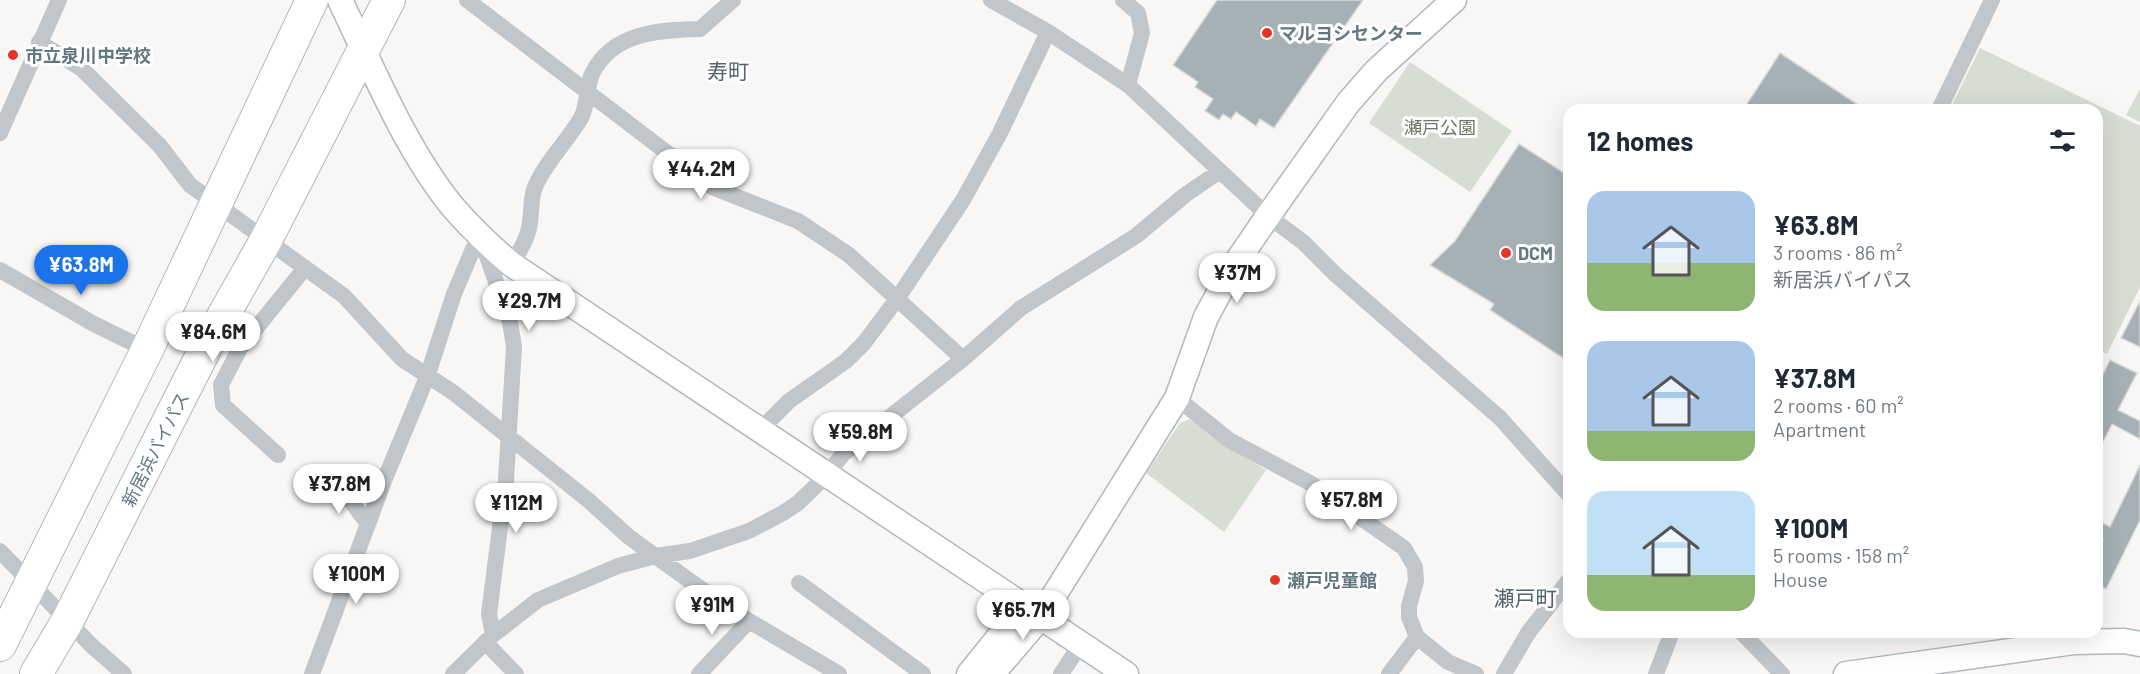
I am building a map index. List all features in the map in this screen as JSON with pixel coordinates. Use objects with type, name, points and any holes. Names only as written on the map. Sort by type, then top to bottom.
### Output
[{"type":"highway","points":[[0,645],[147,350],[312,0]]},
{"type":"highway","name":"新居浜バイパス","points":[[36,674],[68,620],[209,341],[266,240],[389,0]]},
{"type":"street","points":[[0,133],[59,0]]},
{"type":"street","points":[[340,0],[424,166],[451,205],[481,238],[511,264],[1126,674]]},
{"type":"street","points":[[467,0],[712,187],[798,221],[849,255],[963,359]]},
{"type":"street","points":[[511,264],[529,229],[534,188],[552,156],[571,135],[583,115],[593,73],[613,47],[653,32],[700,29],[733,0]]},
{"type":"street","points":[[991,0],[1048,32],[1128,85],[1268,216],[1303,242],[1335,274],[1500,418],[1563,488]]},
{"type":"street","points":[[1123,0],[1138,13],[1142,33],[1128,85]]},
{"type":"street","points":[[992,674],[1040,618],[1177,398],[1206,317],[1233,267],[1355,95],[1376,71],[1454,0]]},
{"type":"street","points":[[1943,104],[1992,0]]},
{"type":"street","points":[[760,430],[789,401],[846,361],[864,344],[897,299],[963,200],[1000,133],[1048,32]]},
{"type":"street","points":[[39,42],[82,69],[160,146],[190,185],[344,296],[402,360],[454,393],[655,556],[749,621],[839,674]]},
{"type":"street","points":[[453,674],[489,638],[538,600],[618,567],[655,556],[690,551],[749,531],[798,503],[826,476],[843,454],[963,359],[1021,308],[1136,236],[1185,195],[1220,171]]},
{"type":"street","points":[[312,674],[368,524],[427,377],[454,294],[473,249],[481,238]]},
{"type":"street","points":[[481,238],[510,322],[514,347],[506,480],[489,614],[489,638],[516,674]]},
{"type":"street","points":[[278,455],[223,405],[221,385],[240,348],[305,268]]},
{"type":"street","points":[[0,270],[94,324],[147,350]]},
{"type":"street","points":[[1177,398],[1229,440],[1312,484],[1404,548],[1415,567],[1416,581],[1409,606],[1409,617],[1417,637],[1448,662],[1473,673]]},
{"type":"street","points":[[338,484],[368,524]]},
{"type":"street","points":[[0,551],[120,672]]},
{"type":"street","points":[[799,584],[923,674]]},
{"type":"street","points":[[1504,674],[1528,633],[1563,588]]},
{"type":"street","points":[[969,674],[1007,627],[1010,616],[1001,592]]},
{"type":"street","points":[[699,674],[749,621]]},
{"type":"street","points":[[1389,674],[1417,637]]},
{"type":"street","points":[[1656,674],[1670,638]]},
{"type":"street","points":[[1747,638],[1782,674]]},
{"type":"street","points":[[1846,674],[2074,642],[2124,641],[2140,644]]},
{"type":"street","points":[[1061,674],[1081,644]]},
{"type":"green space","points":[[1980,48],[2095,104],[1952,104]]},
{"type":"green space","name":"瀬戸公園","points":[[1410,62],[1512,131],[1470,192],[1369,123]]},
{"type":"green space","points":[[2140,89],[2140,122],[2126,115]]},
{"type":"green space","points":[[2103,108],[2140,126],[2140,287],[2107,354],[2103,352]]},
{"type":"green space","points":[[1190,419],[1216,439],[1266,470],[1224,532],[1146,473],[1180,423]]},
{"type":"building","name":"マルヨシセンター","points":[[1217,0],[1363,0],[1274,128],[1260,119],[1256,126],[1236,112],[1231,119],[1223,114],[1219,120],[1205,111],[1213,99],[1195,87],[1198,82],[1173,65]]},
{"type":"building","points":[[1780,53],[1857,104],[1747,104]]},
{"type":"building","name":"DCM","points":[[1519,144],[1563,172],[1563,358],[1490,310],[1494,304],[1430,265],[1455,241]]},
{"type":"building","points":[[2140,301],[2140,347],[2121,338]]},
{"type":"building","points":[[2110,360],[2137,373],[2118,410],[2140,421],[2140,439],[2112,424],[2103,442],[2103,374]]},
{"type":"building","points":[[2140,465],[2140,520],[2106,589],[2103,588],[2103,523],[2110,527]]},
{"type":"place","name":"マルヨシセンター","points":[[1267,33]]},
{"type":"place","name":"市立泉川中学校","points":[[13,55]]},
{"type":"place","name":"DCM","points":[[1506,253]]},
{"type":"place","name":"瀬戸児童館","points":[[1275,580]]},
{"type":"district","name":"寿町","points":[[728,70]]},
{"type":"district","name":"瀬戸町","points":[[1525,597]]}]
